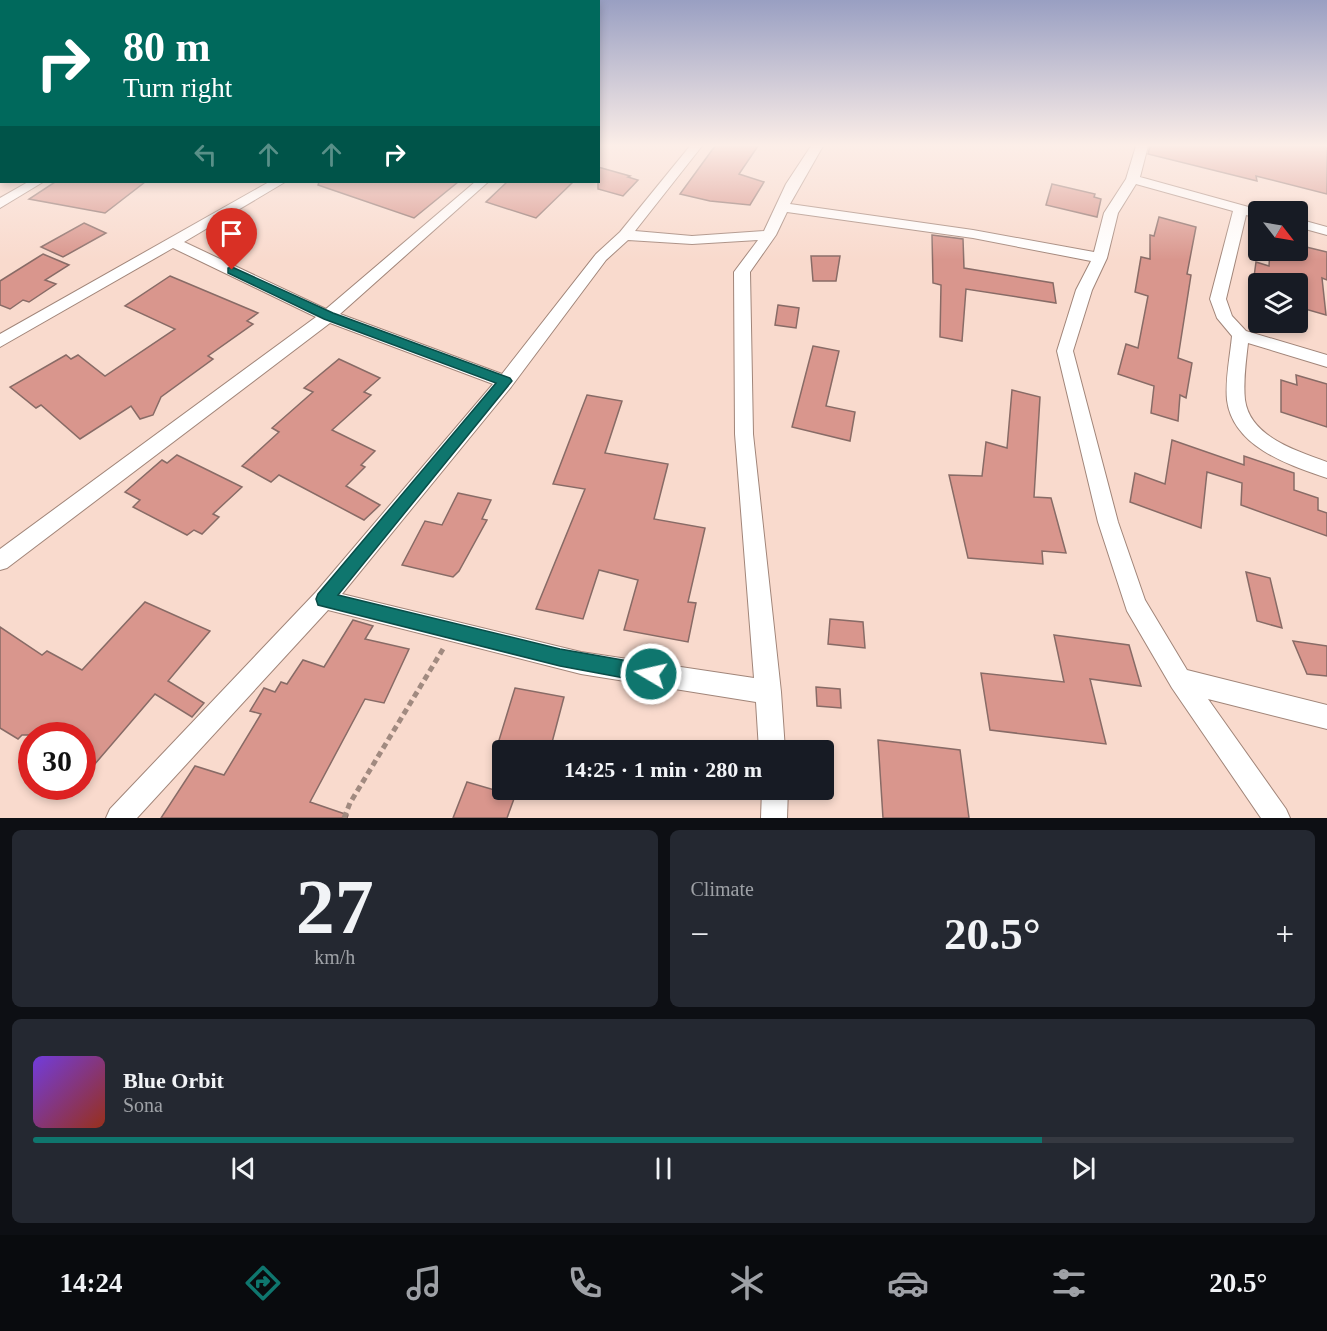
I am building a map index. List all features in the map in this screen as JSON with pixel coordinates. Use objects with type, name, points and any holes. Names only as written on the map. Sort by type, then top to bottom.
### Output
[{"type":"street","points":[[0,204],[32,184]]},
{"type":"street","points":[[0,341],[274,184]]},
{"type":"street","points":[[0,561],[328,316],[480,184]]},
{"type":"street","points":[[119,818],[324,599],[505,381],[601,257],[625,235],[666,184]]},
{"type":"street","points":[[771,740],[769,692],[744,434],[742,272],[769,235],[795,184]]},
{"type":"street","points":[[1130,184],[1110,213],[1100,258],[1084,290],[1065,351],[1108,522],[1135,604],[1180,680],[1277,818]]},
{"type":"street","points":[[1151,184],[1248,211]]},
{"type":"street","points":[[782,207],[974,234],[1100,258]]},
{"type":"street","points":[[1240,209],[1218,299],[1225,318],[1240,335],[1327,361]]},
{"type":"street","points":[[1308,226],[1327,231]]},
{"type":"street","points":[[625,235],[692,240],[769,235]]},
{"type":"street","points":[[174,243],[328,316],[505,381]]},
{"type":"street","points":[[1240,335],[1236,403],[1247,429],[1287,454],[1327,470]]},
{"type":"street","points":[[324,599],[453,633],[581,663],[769,692]]},
{"type":"street","points":[[1180,680],[1327,717]]},
{"type":"street","points":[[774,818],[775,800]]},
{"type":"path","points":[[344,818],[350,803],[453,633]]},
{"type":"building","points":[[52,184],[142,184],[105,213],[29,199]]},
{"type":"building","points":[[318,184],[455,184],[414,218]]},
{"type":"building","points":[[505,184],[571,184],[536,218],[486,202]]},
{"type":"building","points":[[598,184],[634,184],[623,196],[598,189]]},
{"type":"building","points":[[687,184],[763,184],[750,205],[710,201],[680,194]]},
{"type":"building","points":[[1052,184],[1095,194],[1094,197],[1101,199],[1097,217],[1046,205]]},
{"type":"building","points":[[1288,184],[1327,184],[1327,194]]},
{"type":"building","points":[[1159,217],[1196,227],[1187,274],[1191,275],[1178,358],[1192,363],[1186,398],[1180,395],[1178,421],[1151,413],[1154,386],[1118,374],[1126,344],[1138,348],[1148,296],[1135,292],[1141,257],[1150,259],[1150,235],[1154,236]]},
{"type":"building","points":[[84,223],[106,233],[63,257],[41,247]]},
{"type":"building","points":[[932,235],[963,239],[964,268],[1053,283],[1056,303],[966,289],[962,341],[940,337],[941,285],[933,283]]},
{"type":"building","points":[[1308,247],[1327,252],[1327,280],[1322,278],[1326,315],[1308,310],[1308,273],[1254,273],[1256,262],[1269,266],[1269,261],[1308,261]]},
{"type":"building","points":[[43,254],[69,265],[45,280],[56,284],[29,302],[23,300],[10,309],[0,305],[0,281]]},
{"type":"building","points":[[811,256],[840,256],[836,281],[813,281]]},
{"type":"building","points":[[170,276],[258,313],[247,321],[253,324],[208,356],[213,359],[161,397],[153,415],[140,419],[131,406],[80,439],[41,405],[36,408],[10,387],[66,355],[71,359],[78,355],[105,376],[175,329],[125,306]]},
{"type":"building","points":[[778,305],[799,308],[796,328],[775,325]]},
{"type":"building","points":[[813,346],[839,351],[826,406],[855,412],[850,441],[792,427]]},
{"type":"building","points":[[339,359],[380,378],[364,392],[371,395],[332,430],[375,451],[361,465],[365,467],[346,486],[380,505],[364,520],[279,475],[271,482],[242,466],[279,432],[272,428],[313,392],[304,388]]},
{"type":"building","points":[[1296,375],[1327,384],[1327,427],[1281,412],[1281,380],[1297,385]]},
{"type":"building","points":[[1012,390],[1040,397],[1034,497],[1051,498],[1066,553],[1042,551],[1043,564],[968,558],[949,475],[982,476],[986,442],[1007,448]]},
{"type":"building","points":[[587,395],[622,401],[605,453],[668,464],[654,519],[705,528],[688,602],[696,603],[688,642],[624,630],[638,580],[599,570],[583,619],[536,609],[585,489],[553,484]]},
{"type":"building","points":[[1172,440],[1244,465],[1244,456],[1294,473],[1294,490],[1318,498],[1318,510],[1327,513],[1327,536],[1241,505],[1242,483],[1207,472],[1201,528],[1130,502],[1135,473],[1165,484]]},
{"type":"building","points":[[177,455],[242,487],[213,514],[219,517],[202,534],[194,530],[187,535],[133,507],[140,500],[125,492],[162,460],[167,463]]},
{"type":"building","points":[[458,493],[491,500],[482,519],[487,520],[459,571],[453,577],[402,565],[425,521],[442,525]]},
{"type":"building","points":[[1246,572],[1270,578],[1282,628],[1257,621]]},
{"type":"building","points":[[145,602],[210,631],[168,681],[204,703],[192,717],[155,694],[96,763],[96,722],[18,722],[18,739],[0,728],[0,627],[42,655],[47,651],[82,670]]},
{"type":"building","points":[[830,619],[863,622],[865,648],[828,644]]},
{"type":"building","points":[[353,620],[373,626],[365,639],[409,649],[384,703],[365,699],[310,802],[348,815],[347,818],[161,818],[195,766],[224,775],[261,714],[250,711],[264,688],[275,692],[281,682],[287,684],[303,660],[324,667]]},
{"type":"building","points":[[1054,635],[1129,645],[1141,686],[1090,679],[1106,744],[990,730],[981,673],[1064,682]]},
{"type":"building","points":[[1293,641],[1327,646],[1327,676],[1307,674]]},
{"type":"building","points":[[816,687],[840,689],[841,708],[817,706]]},
{"type":"building","points":[[515,688],[564,697],[553,740],[499,740]]},
{"type":"building","points":[[878,740],[960,750],[969,818],[883,818]]},
{"type":"building","points":[[467,782],[492,789],[492,800],[514,800],[507,818],[453,818]]},
{"type":"route","points":[[232,270],[328,316],[505,381],[324,599],[453,633],[581,663],[651,674]]}]
